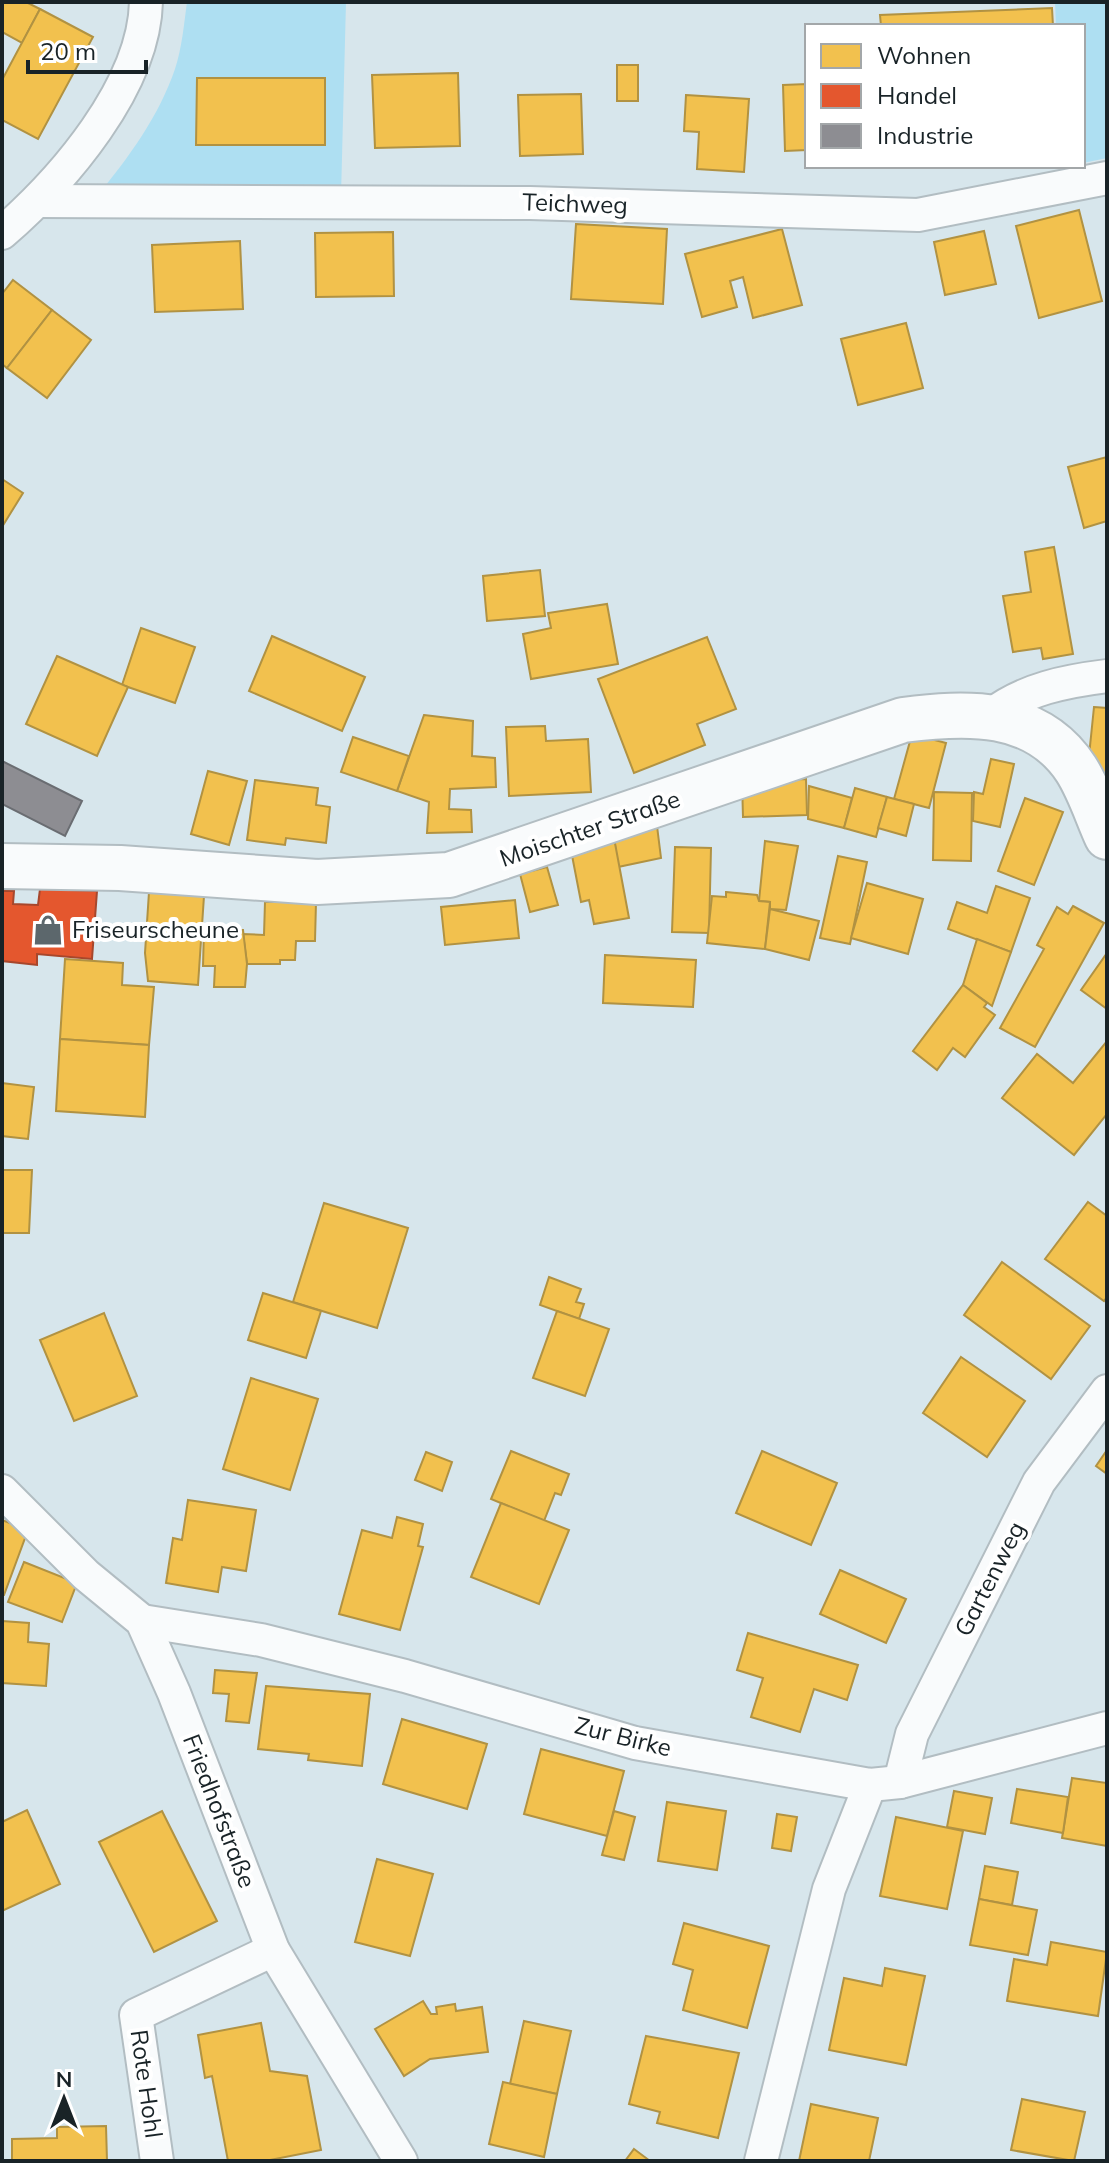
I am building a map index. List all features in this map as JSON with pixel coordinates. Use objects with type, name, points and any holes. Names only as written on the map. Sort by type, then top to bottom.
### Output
[{"type":"street","points":[[2,233],[38,201],[107,112],[129,75],[146,2]]},
{"type":"street","name":"Teichweg","points":[[38,201],[530,203],[918,215],[1107,178]]},
{"type":"street","points":[[991,715],[1006,703],[1059,682],[1107,676]]},
{"type":"street","name":"Moischter Straße","points":[[2,866],[120,868],[317,882],[449,875],[903,720],[956,713],[991,715],[1044,738],[1076,769],[1107,837]]},
{"type":"street","name":"Gartenweg","points":[[761,2161],[829,1889],[912,1734],[1039,1482],[1107,1391]]},
{"type":"street","name":"Friedhofstraße","points":[[2,1491],[86,1575],[142,1621],[174,1693],[273,1950],[401,2161]]},
{"type":"street","name":"Zur Birke","points":[[142,1621],[261,1640],[391,1672],[635,1743],[885,1783],[1107,1728]]},
{"type":"street","name":"Rote Hohl","points":[[157,2161],[136,2015],[273,1950]]},
{"type":"shaded area","points":[[187,2],[346,2],[341,196],[98,195],[121,166],[161,103],[175,69]]},
{"type":"shaded area","points":[[1055,2],[1107,2],[1107,158],[1085,163],[1085,24],[1056,24]]},
{"type":"building: Wohnen","points":[[2,2],[26,2],[40,9],[22,43],[2,32]]},
{"type":"building: Wohnen","points":[[1052,8],[1053,24],[881,24],[880,15]]},
{"type":"building: Wohnen","points":[[40,9],[93,37],[38,139],[2,120],[2,80]]},
{"type":"building: Wohnen","points":[[617,65],[638,65],[638,101],[617,101]]},
{"type":"building: Wohnen","points":[[458,73],[460,146],[375,148],[372,75]]},
{"type":"building: Wohnen","points":[[197,78],[325,78],[325,145],[196,145]]},
{"type":"building: Wohnen","points":[[805,84],[805,150],[785,151],[783,85]]},
{"type":"building: Wohnen","points":[[581,94],[583,154],[520,156],[518,95]]},
{"type":"building: Wohnen","points":[[686,95],[749,99],[744,172],[697,169],[699,132],[684,131]]},
{"type":"building: Wohnen","points":[[1079,210],[1102,301],[1039,318],[1016,226]]},
{"type":"building: Wohnen","points":[[576,224],[667,229],[663,304],[571,299]]},
{"type":"building: Wohnen","points":[[782,229],[802,305],[753,318],[743,277],[730,281],[737,307],[702,317],[685,254]]},
{"type":"building: Wohnen","points":[[984,231],[996,284],[945,295],[934,242]]},
{"type":"building: Wohnen","points":[[393,232],[394,296],[316,297],[315,233]]},
{"type":"building: Wohnen","points":[[240,241],[243,309],[155,312],[152,245]]},
{"type":"building: Wohnen","points":[[13,280],[52,310],[7,368],[2,364],[2,294]]},
{"type":"building: Wohnen","points":[[52,310],[91,340],[47,398],[7,368]]},
{"type":"building: Wohnen","points":[[906,323],[923,388],[858,405],[841,339]]},
{"type":"building: Wohnen","points":[[1107,457],[1107,521],[1084,528],[1068,467]]},
{"type":"building: Wohnen","points":[[2,479],[23,493],[2,527]]},
{"type":"building: Wohnen","points":[[1054,547],[1073,654],[1043,659],[1041,648],[1013,652],[1003,596],[1031,592],[1025,552]]},
{"type":"building: Wohnen","points":[[540,570],[545,616],[487,621],[483,576]]},
{"type":"building: Wohnen","points":[[607,604],[618,664],[531,679],[523,634],[551,628],[548,613]]},
{"type":"building: Wohnen","points":[[141,628],[195,647],[175,703],[122,685]]},
{"type":"building: Wohnen","points":[[272,636],[365,677],[342,731],[249,691]]},
{"type":"building: Wohnen","points":[[707,637],[736,709],[697,724],[705,745],[634,773],[598,679]]},
{"type":"building: Wohnen","points":[[57,656],[128,687],[97,756],[26,724]]},
{"type":"building: Wohnen","points":[[1094,707],[1107,708],[1107,774],[1102,773],[1089,756]]},
{"type":"building: Wohnen","points":[[424,715],[473,721],[472,756],[495,758],[496,787],[450,789],[449,809],[471,810],[472,832],[427,833],[429,802],[397,791]]},
{"type":"building: Wohnen","points":[[545,726],[546,741],[588,739],[591,792],[509,796],[506,727]]},
{"type":"building: Wohnen","points":[[912,734],[946,743],[929,808],[894,799]]},
{"type":"building: Wohnen","points":[[353,737],[409,756],[397,791],[341,772]]},
{"type":"building: Wohnen","points":[[991,759],[1014,764],[1000,827],[973,821],[974,792],[983,794]]},
{"type":"building: Wohnen","points":[[208,771],[247,781],[229,845],[191,834]]},
{"type":"building: Wohnen","points":[[806,779],[807,815],[743,817],[742,781]]},
{"type":"building: Wohnen","points":[[255,780],[318,788],[316,805],[330,807],[326,843],[286,838],[285,845],[247,840]]},
{"type":"building: Wohnen","points":[[809,786],[852,798],[844,828],[808,819]]},
{"type":"building: Wohnen","points":[[855,788],[887,797],[876,837],[844,828]]},
{"type":"building: Wohnen","points":[[934,792],[972,793],[971,861],[933,860]]},
{"type":"building: Wohnen","points":[[887,797],[914,804],[906,836],[878,828]]},
{"type":"building: Wohnen","points":[[1025,798],[1063,812],[1034,885],[998,871]]},
{"type":"building: Wohnen","points":[[657,826],[661,858],[618,867],[614,838]]},
{"type":"building: Wohnen","points":[[614,838],[629,918],[594,924],[589,900],[581,902],[570,845]]},
{"type":"building: Wohnen","points":[[765,841],[798,846],[786,910],[770,909],[770,902],[759,901]]},
{"type":"building: Wohnen","points":[[675,847],[711,848],[709,933],[672,932]]},
{"type":"building: Wohnen","points":[[838,856],[867,862],[850,944],[820,938]]},
{"type":"building: Wohnen","points":[[547,867],[558,905],[530,912],[520,874]]},
{"type":"building: Wohnen","points":[[867,883],[923,899],[908,954],[851,938]]},
{"type":"building: Wohnen","points":[[996,886],[1030,898],[1011,952],[948,929],[957,902],[987,913]]},
{"type":"building: Wohnen","points":[[149,892],[204,896],[198,985],[148,981],[145,953]]},
{"type":"building: Wohnen","points":[[726,892],[757,895],[759,901],[770,902],[765,949],[707,943],[712,896],[726,897]]},
{"type":"building: Wohnen","points":[[515,900],[519,938],[445,945],[441,907]]},
{"type":"building: Wohnen","points":[[265,902],[316,902],[315,941],[296,941],[295,960],[280,960],[280,964],[247,964],[243,934],[264,935]]},
{"type":"building: Wohnen","points":[[1073,906],[1104,923],[1035,1047],[1000,1028],[1044,949],[1037,945],[1057,907],[1068,914]]},
{"type":"building: Wohnen","points":[[770,909],[819,921],[809,960],[765,949]]},
{"type":"building: Wohnen","points":[[204,929],[243,930],[247,964],[245,987],[214,987],[215,966],[203,966]]},
{"type":"building: Wohnen","points":[[977,939],[1011,952],[992,1006],[963,985]]},
{"type":"building: Wohnen","points":[[1107,953],[1107,1009],[1081,990]]},
{"type":"building: Wohnen","points":[[605,955],[696,960],[693,1007],[603,1003]]},
{"type":"building: Wohnen","points":[[65,959],[123,963],[122,985],[154,987],[149,1045],[60,1039]]},
{"type":"building: Wohnen","points":[[963,985],[987,1003],[984,1007],[995,1015],[965,1057],[953,1048],[937,1070],[913,1051]]},
{"type":"building: Wohnen","points":[[60,1039],[149,1045],[145,1117],[56,1111]]},
{"type":"building: Wohnen","points":[[1107,1041],[1107,1114],[1074,1155],[1002,1098],[1037,1054],[1073,1083]]},
{"type":"building: Wohnen","points":[[2,1083],[34,1087],[28,1139],[2,1136]]},
{"type":"building: Wohnen","points":[[2,1170],[32,1170],[29,1233],[2,1233]]},
{"type":"building: Wohnen","points":[[1088,1202],[1107,1216],[1107,1297],[1104,1301],[1045,1259]]},
{"type":"building: Wohnen","points":[[324,1203],[408,1228],[377,1328],[293,1302]]},
{"type":"building: Wohnen","points":[[1002,1262],[1090,1326],[1051,1379],[964,1315]]},
{"type":"building: Wohnen","points":[[549,1277],[581,1289],[576,1302],[584,1304],[579,1319],[540,1305]]},
{"type":"building: Wohnen","points":[[263,1293],[321,1311],[306,1358],[248,1340]]},
{"type":"building: Wohnen","points":[[557,1311],[609,1329],[585,1396],[533,1378]]},
{"type":"building: Wohnen","points":[[104,1313],[137,1396],[74,1421],[40,1340]]},
{"type":"building: Wohnen","points":[[961,1357],[1025,1401],[987,1457],[923,1413]]},
{"type":"building: Wohnen","points":[[251,1378],[318,1399],[290,1490],[223,1469]]},
{"type":"building: Wohnen","points":[[1107,1450],[1107,1474],[1096,1466]]},
{"type":"building: Wohnen","points":[[511,1451],[569,1474],[561,1495],[555,1493],[544,1521],[491,1499]]},
{"type":"building: Wohnen","points":[[762,1451],[837,1483],[811,1545],[736,1513]]},
{"type":"building: Wohnen","points":[[426,1452],[452,1462],[442,1491],[415,1480]]},
{"type":"building: Wohnen","points":[[188,1500],[256,1510],[246,1571],[222,1567],[218,1592],[166,1583],[173,1538],[182,1540]]},
{"type":"building: Wohnen","points":[[501,1503],[569,1530],[539,1604],[471,1577]]},
{"type":"building: Wohnen","points":[[397,1517],[423,1524],[418,1546],[423,1547],[400,1630],[339,1614],[362,1530],[392,1538]]},
{"type":"building: Wohnen","points":[[2,1520],[28,1530],[4,1595],[2,1595]]},
{"type":"building: Wohnen","points":[[24,1562],[77,1583],[62,1622],[8,1602]]},
{"type":"building: Wohnen","points":[[840,1570],[906,1599],[886,1643],[820,1614]]},
{"type":"building: Wohnen","points":[[2,1621],[29,1623],[28,1642],[49,1644],[46,1686],[2,1683]]},
{"type":"building: Wohnen","points":[[748,1633],[858,1665],[847,1700],[814,1689],[800,1732],[751,1717],[763,1678],[737,1670]]},
{"type":"building: Wohnen","points":[[215,1670],[257,1673],[249,1723],[226,1721],[229,1694],[213,1693]]},
{"type":"building: Wohnen","points":[[266,1686],[370,1694],[362,1766],[308,1760],[309,1754],[258,1749]]},
{"type":"building: Wohnen","points":[[402,1719],[487,1744],[467,1809],[383,1784]]},
{"type":"building: Wohnen","points":[[541,1749],[624,1771],[607,1836],[524,1814]]},
{"type":"building: Wohnen","points":[[1072,1778],[1107,1783],[1107,1846],[1062,1838]]},
{"type":"building: Wohnen","points":[[1017,1789],[1068,1797],[1063,1833],[1011,1823]]},
{"type":"building: Wohnen","points":[[954,1791],[992,1798],[985,1834],[947,1827]]},
{"type":"building: Wohnen","points":[[667,1802],[726,1811],[717,1870],[658,1861]]},
{"type":"building: Wohnen","points":[[27,1810],[60,1884],[2,1911],[2,1822]]},
{"type":"building: Wohnen","points":[[162,1811],[217,1921],[154,1952],[99,1842]]},
{"type":"building: Wohnen","points":[[614,1811],[635,1817],[624,1860],[602,1855]]},
{"type":"building: Wohnen","points":[[777,1814],[797,1817],[791,1851],[772,1848]]},
{"type":"building: Wohnen","points":[[896,1817],[963,1831],[947,1909],[880,1896]]},
{"type":"building: Wohnen","points":[[377,1859],[433,1874],[410,1956],[355,1942]]},
{"type":"building: Wohnen","points":[[985,1866],[1018,1872],[1012,1905],[979,1899]]},
{"type":"building: Wohnen","points":[[979,1899],[1037,1910],[1028,1955],[970,1945]]},
{"type":"building: Wohnen","points":[[684,1923],[769,1946],[747,2028],[683,2010],[693,1970],[673,1964]]},
{"type":"building: Wohnen","points":[[1051,1942],[1107,1952],[1098,2016],[1007,2001],[1014,1959],[1047,1965]]},
{"type":"building: Wohnen","points":[[885,1968],[925,1976],[906,2065],[829,2050],[844,1978],[882,1986]]},
{"type":"building: Wohnen","points":[[423,2001],[431,2014],[437,2014],[436,2007],[455,2004],[456,2011],[482,2007],[488,2052],[430,2059],[404,2076],[375,2029]]},
{"type":"building: Wohnen","points":[[524,2021],[571,2031],[557,2094],[510,2084]]},
{"type":"building: Wohnen","points":[[261,2023],[270,2071],[307,2076],[321,2150],[265,2161],[228,2161],[212,2076],[205,2078],[198,2035]]},
{"type":"building: Wohnen","points":[[646,2036],[739,2053],[718,2138],[657,2123],[660,2112],[629,2104]]},
{"type":"building: Wohnen","points":[[503,2082],[557,2094],[544,2157],[489,2144]]},
{"type":"building: Wohnen","points":[[1022,2099],[1085,2112],[1074,2161],[1011,2150]]},
{"type":"building: Wohnen","points":[[811,2104],[878,2118],[869,2161],[799,2161]]},
{"type":"building: Wohnen","points":[[106,2126],[107,2161],[12,2161],[12,2139],[57,2138],[57,2127]]},
{"type":"building: Wohnen","points":[[634,2149],[650,2161],[625,2161]]},
{"type":"building: Handel","name":"Friseurscheune","points":[[40,889],[97,891],[92,959],[37,954],[37,965],[2,961],[2,891],[14,891],[13,904],[38,905]]},
{"type":"building: Industrie","points":[[2,761],[82,801],[65,836],[2,804]]},
{"type":"place","name":"Friseurscheune","points":[[48,930]]}]
